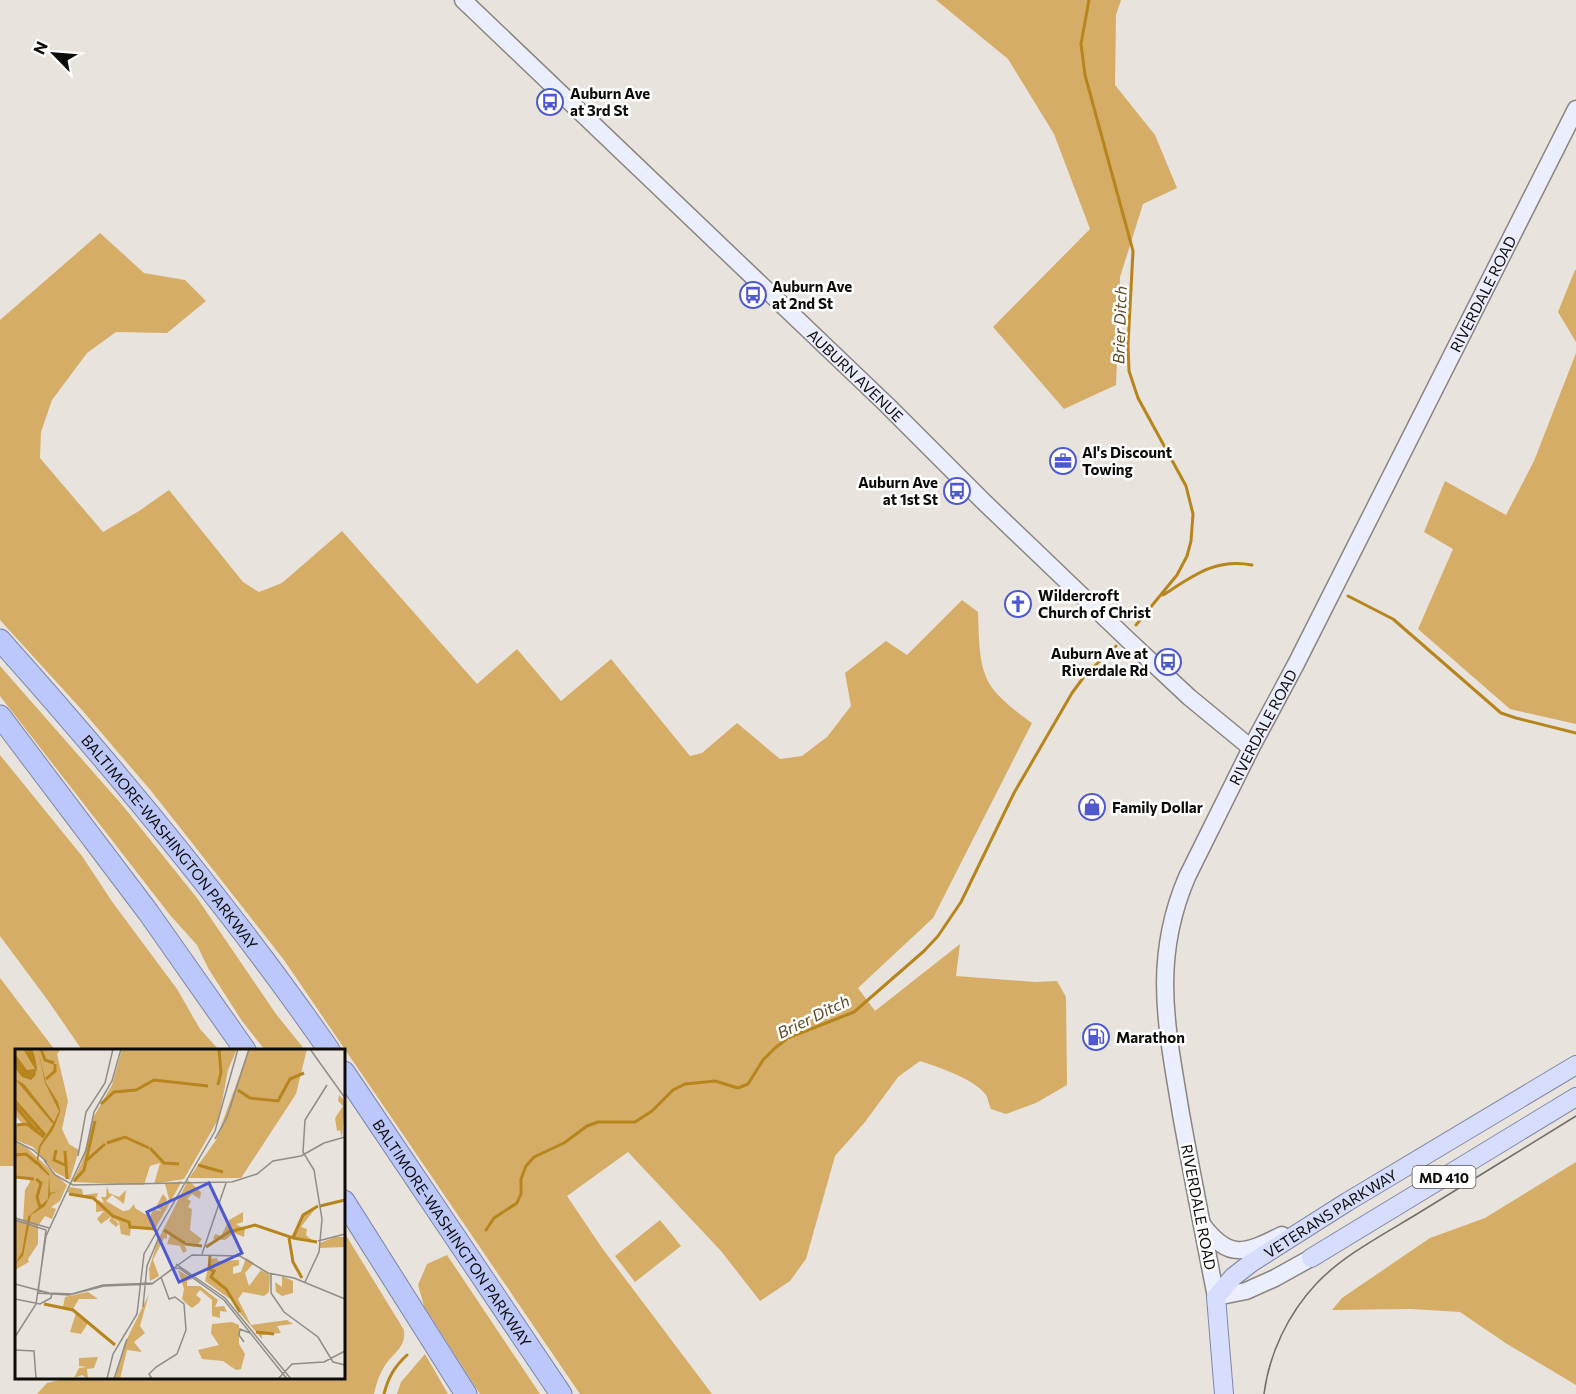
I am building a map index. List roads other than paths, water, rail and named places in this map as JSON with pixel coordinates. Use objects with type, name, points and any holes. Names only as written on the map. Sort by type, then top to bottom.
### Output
[{"type":"highway","name":"BALTIMORE-WASHINGTON PARKWAY","points":[[0,640],[97,750],[199,875],[328,1049]]},
{"type":"highway","points":[[0,716],[148,912],[244,1049]]},
{"type":"highway","name":"BALTIMORE-WASHINGTON PARKWAY","points":[[345,1073],[561,1394]]},
{"type":"highway","points":[[345,1204],[466,1394]]},
{"type":"main road","name":"AUBURN AVENUE","points":[[463,0],[887,405],[1125,637],[1189,697],[1251,748]]},
{"type":"main road","name":"RIVERDALE ROAD","points":[[1224,1394],[1216,1297],[1166,1020],[1168,942],[1175,910],[1187,877],[1251,748],[1296,664],[1576,109]]},
{"type":"main road","name":"VETERANS PARKWAY","points":[[1216,1297],[1233,1277],[1251,1263],[1347,1202],[1576,1065]]},
{"type":"main road","name":"VETERANS PARKWAY","points":[[1311,1258],[1576,1097]]},
{"type":"main road","points":[[1201,1224],[1218,1242],[1232,1249],[1253,1250],[1347,1202]]},
{"type":"main road","points":[[1216,1297],[1246,1291],[1311,1258]]},
{"type":"waterway","name":"Brier Ditch","points":[[1089,0],[1081,44],[1085,75],[1133,251],[1128,345],[1129,371],[1138,398],[1186,486],[1193,514],[1191,541],[1187,556],[1177,575],[1136,625]]},
{"type":"waterway","points":[[1163,595],[1195,575],[1215,566],[1252,565]]},
{"type":"waterway","points":[[1348,596],[1393,619],[1501,713],[1576,733]]},
{"type":"waterway","name":"Brier Ditch","points":[[486,1230],[494,1218],[517,1203],[521,1194],[521,1179],[526,1166],[534,1157],[564,1143],[587,1126],[598,1122],[635,1122],[652,1111],[673,1090],[685,1084],[715,1081],[738,1088],[748,1084],[763,1060],[788,1038],[854,1012],[924,951],[938,936],[961,902],[1014,793],[1072,693],[1086,674],[1116,646]]},
{"type":"waterway","name":"Brier Ditch","points":[[384,1394],[392,1373],[407,1355]]},
{"type":"tram line","points":[[1264,1394],[1270,1364],[1281,1335],[1297,1308],[1326,1274],[1364,1246],[1576,1116]]},
{"type":"place","name":"Auburn Ave at 3rd St","points":[[550,102]]},
{"type":"place","name":"Auburn Ave at 2nd St","points":[[753,295]]},
{"type":"place","name":"Al's Discount Towing","points":[[1063,461]]},
{"type":"place","name":"Auburn Ave at 1st St","points":[[957,491]]},
{"type":"place","name":"Wildercroft Church of Christ","points":[[1018,604]]},
{"type":"place","name":"Auburn Ave at Riverdale Rd","points":[[1168,662]]},
{"type":"place","name":"Family Dollar","points":[[1092,807]]},
{"type":"place","name":"Marathon","points":[[1096,1037]]}]
